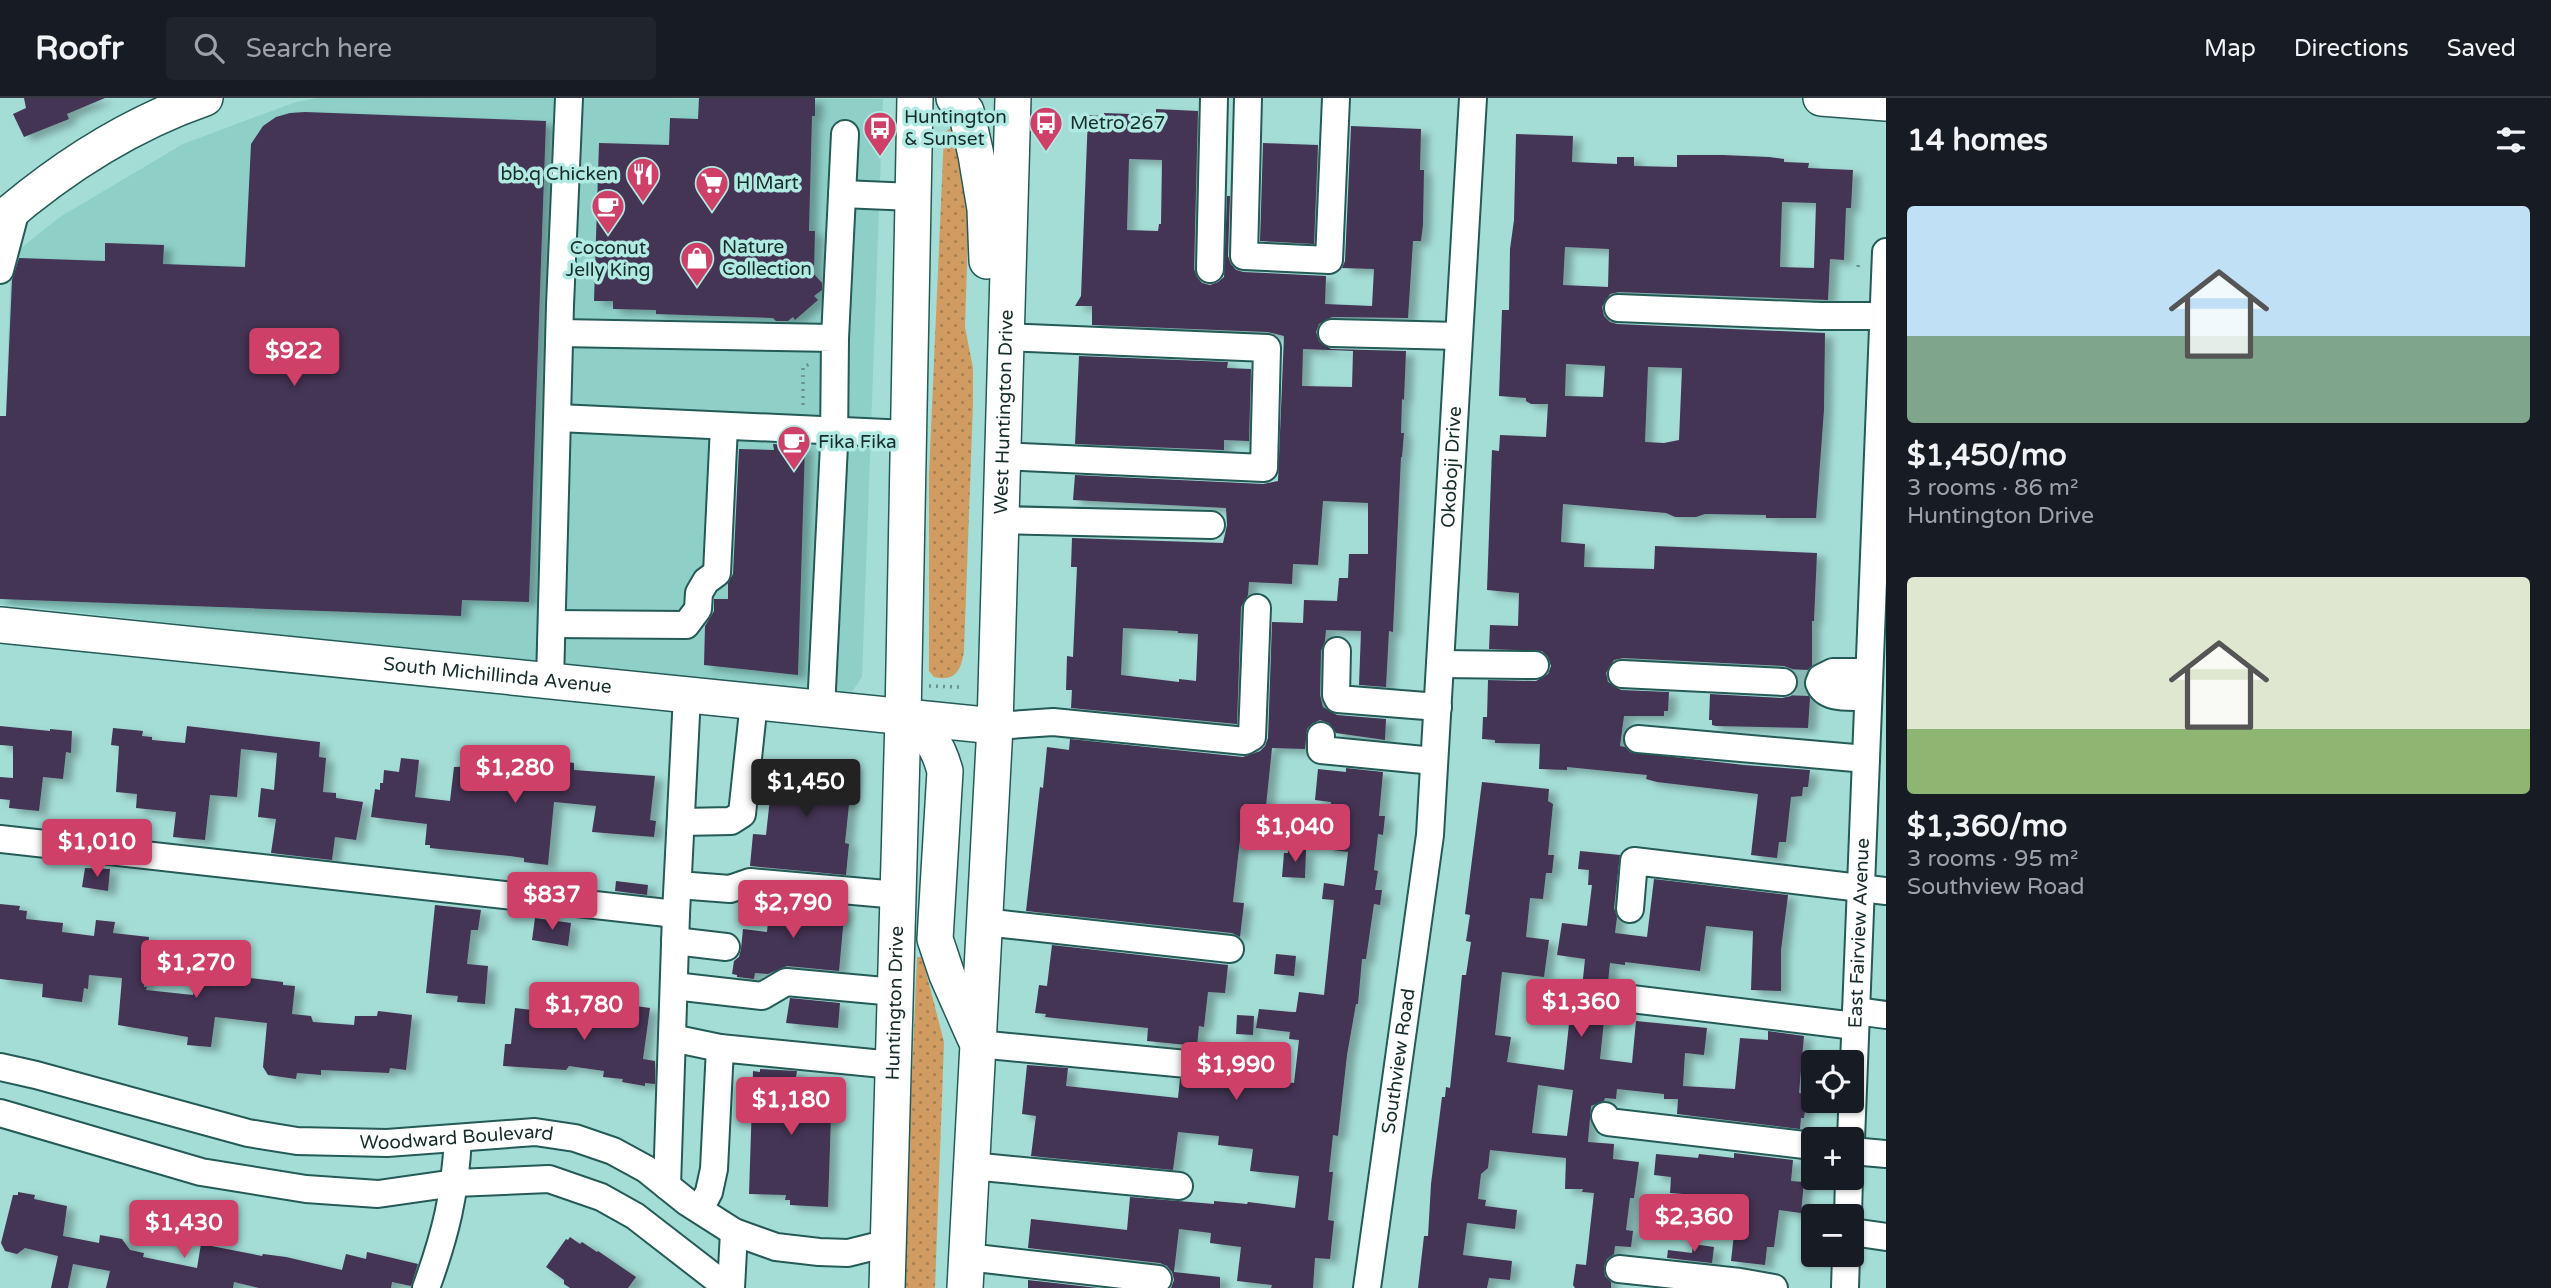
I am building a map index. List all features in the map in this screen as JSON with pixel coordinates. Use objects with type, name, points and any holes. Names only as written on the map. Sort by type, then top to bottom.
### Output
[{"type":"main road","points":[[915,98],[903,718],[928,735],[939,748],[945,771],[935,939],[947,975],[978,1044]]},
{"type":"main road","points":[[954,98],[966,111],[985,209],[987,260],[1006,329]]},
{"type":"main road","name":"West Huntington Drive","points":[[995,726],[1013,98]]},
{"type":"main road","points":[[1821,98],[1886,103]]},
{"type":"main road","points":[[8,214],[78,162],[188,101]]},
{"type":"main road","name":"South Michillinda Avenue","points":[[0,625],[995,726]]},
{"type":"main road","name":"Huntington Drive","points":[[887,1288],[903,718]]},
{"type":"main road","points":[[966,1272],[995,726]]},
{"type":"street","points":[[550,681],[569,98]]},
{"type":"street","points":[[1210,269],[1214,98]]},
{"type":"street","points":[[1248,98],[1244,256],[1329,260],[1336,98]]},
{"type":"street","name":"Okoboji Drive","points":[[1430,835],[1473,98]]},
{"type":"street","points":[[821,709],[834,431],[827,347],[845,134]]},
{"type":"street","points":[[842,194],[913,197]]},
{"type":"street","points":[[0,270],[8,214]]},
{"type":"street","name":"East Fairview Avenue","points":[[1851,1127],[1855,1019],[1873,890],[1873,813],[1866,759],[1869,684],[1879,606],[1886,252]]},
{"type":"street","points":[[1618,308],[1884,321]]},
{"type":"street","points":[[1003,456],[1264,468],[1267,348],[1006,329]]},
{"type":"street","points":[[560,333],[827,347]]},
{"type":"street","points":[[1332,333],[1459,336]]},
{"type":"street","points":[[558,418],[908,434]]},
{"type":"street","points":[[552,624],[686,625],[698,609],[699,593],[706,581],[717,573],[724,426]]},
{"type":"street","points":[[1000,520],[1211,525]]},
{"type":"street","points":[[995,726],[1054,722],[1245,741],[1252,737],[1257,608]]},
{"type":"street","points":[[1337,651],[1338,699],[1438,707]]},
{"type":"street","points":[[1440,664],[1535,665]]},
{"type":"street","points":[[1622,674],[1804,682],[1833,672],[1869,684]]},
{"type":"street","points":[[667,1186],[687,695]]},
{"type":"street","points":[[681,822],[731,821],[742,814],[754,702]]},
{"type":"street","points":[[1321,736],[1321,750],[1434,761]]},
{"type":"street","points":[[1638,739],[1866,759]]},
{"type":"street","name":"Southview Road","points":[[1367,1288],[1430,835]]},
{"type":"street","points":[[0,839],[676,914]]},
{"type":"street","points":[[1630,909],[1634,861],[1873,890]]},
{"type":"street","points":[[678,885],[730,889],[750,882],[898,895]]},
{"type":"street","points":[[984,922],[1230,949]]},
{"type":"street","points":[[675,941],[726,947]]},
{"type":"street","points":[[674,986],[762,996],[786,982],[895,992]]},
{"type":"street","points":[[1623,998],[1855,1019],[1886,1015]]},
{"type":"street","points":[[672,1038],[720,1048],[893,1065]]},
{"type":"street","points":[[978,1044],[1197,1065]]},
{"type":"street","points":[[700,1209],[709,1192],[714,1169],[720,1048]]},
{"type":"street","name":"Woodward Boulevard","points":[[0,1067],[248,1133],[297,1141],[387,1143],[535,1132],[575,1138],[612,1151],[646,1169],[687,1202],[734,1232],[776,1247],[848,1253],[888,1244]]},
{"type":"street","points":[[121,1148],[137,1104]]},
{"type":"street","points":[[0,1113],[201,1172],[306,1189],[378,1194],[455,1183],[549,1179],[601,1197],[635,1216],[730,1288]]},
{"type":"street","points":[[1605,1116],[1608,1122],[1801,1145]]},
{"type":"street","points":[[426,1288],[449,1217],[455,1183],[458,1138]]},
{"type":"street","points":[[1864,1152],[1886,1154]]},
{"type":"street","points":[[971,1166],[1179,1186]]},
{"type":"street","points":[[730,1288],[734,1232]]},
{"type":"street","points":[[1864,1234],[1886,1237]]},
{"type":"street","points":[[1845,1288],[1846,1267]]},
{"type":"street","points":[[1619,1269],[1774,1288]]},
{"type":"street","points":[[966,1272],[1158,1279]]},
{"type":"path","points":[[1858,260],[1858,267]]},
{"type":"path","points":[[804,414],[803,367],[814,362],[827,347]]},
{"type":"path","points":[[927,686],[958,687]]},
{"type":"shaded area","points":[[317,98],[883,99],[862,677],[854,689],[849,693],[780,690],[0,604],[11,256],[60,217],[183,144],[296,102]]},
{"type":"shaded area","points":[[955,128],[970,171],[965,327],[973,368],[973,404],[964,651],[956,673],[948,678],[941,678],[934,677],[929,671],[929,475],[944,134]]},
{"type":"shaded area","points":[[917,957],[922,957],[944,1042],[935,1288],[903,1288]]},
{"type":"building","points":[[24,98],[105,98],[67,114],[69,119],[24,137],[13,114],[26,108]]},
{"type":"building","points":[[699,98],[815,98],[815,116],[812,116],[809,231],[815,231],[814,274],[822,283],[822,290],[814,296],[818,300],[795,320],[793,317],[788,321],[776,321],[773,318],[656,314],[656,310],[613,309],[613,301],[594,301],[599,143],[669,145],[670,118],[698,119]]},
{"type":"building","points":[[1156,109],[1198,111],[1194,269],[1202,283],[1210,285],[1224,277],[1227,196],[1230,196],[1228,256],[1236,270],[1326,276],[1325,304],[1372,306],[1374,269],[1342,268],[1345,261],[1351,126],[1421,129],[1420,170],[1424,170],[1423,225],[1421,241],[1413,241],[1408,318],[1332,317],[1319,324],[1316,332],[1319,341],[1331,349],[1406,351],[1393,632],[1389,631],[1386,687],[1359,685],[1361,631],[1326,630],[1321,651],[1320,695],[1323,707],[1337,715],[1386,719],[1385,740],[1336,733],[1329,723],[1320,720],[1307,729],[1305,749],[1272,748],[1266,806],[1244,804],[1233,902],[1244,903],[1240,937],[1232,933],[1026,911],[1047,747],[1069,750],[1070,739],[1243,757],[1260,751],[1268,738],[1272,622],[1303,623],[1304,600],[1337,601],[1339,578],[1348,578],[1349,554],[1368,554],[1368,503],[1323,501],[1318,565],[1293,564],[1292,584],[1249,582],[1248,595],[1241,607],[1237,724],[1071,708],[1072,690],[1066,690],[1067,656],[1073,657],[1077,567],[1071,567],[1072,538],[1223,543],[1227,525],[1226,508],[1073,500],[1075,475],[1263,484],[1278,481],[1284,336],[1268,332],[1092,325],[1092,306],[1075,306],[1081,296],[1088,115],[1156,115]],"holes":[[[1129,159],[1162,160],[1161,224],[1158,231],[1127,230]],[[1303,349],[1353,351],[1352,387],[1302,386]],[[1123,628],[1198,634],[1196,681],[1179,679],[1179,682],[1121,675]]]},
{"type":"building","points":[[305,112],[546,121],[529,602],[462,600],[461,616],[0,599],[0,416],[6,416],[12,280],[19,258],[105,261],[105,243],[164,245],[163,264],[245,267],[251,144],[263,126],[276,117]]},
{"type":"building","points":[[1516,134],[1573,136],[1572,162],[1617,164],[1617,157],[1634,157],[1634,166],[1677,167],[1677,155],[1723,155],[1769,157],[1784,159],[1784,162],[1809,163],[1808,168],[1853,170],[1851,208],[1846,208],[1844,260],[1830,259],[1828,300],[1619,292],[1610,294],[1602,307],[1604,316],[1617,324],[1825,333],[1824,410],[1816,518],[1705,514],[1675,517],[1666,513],[1563,504],[1561,542],[1585,544],[1584,567],[1654,569],[1655,546],[1817,553],[1812,666],[1806,672],[1803,684],[1810,698],[1808,728],[1716,726],[1709,720],[1710,694],[1782,698],[1791,696],[1799,683],[1792,669],[1784,666],[1623,658],[1614,660],[1606,673],[1608,682],[1621,690],[1669,692],[1668,711],[1664,711],[1664,716],[1624,716],[1620,746],[1630,752],[1810,770],[1808,787],[1803,787],[1802,796],[1791,797],[1786,842],[1779,842],[1777,858],[1751,855],[1758,794],[1657,782],[1646,779],[1647,775],[1567,767],[1567,770],[1539,769],[1540,744],[1495,743],[1495,740],[1482,739],[1483,717],[1487,717],[1488,680],[1536,681],[1548,674],[1551,666],[1542,651],[1489,649],[1490,625],[1518,626],[1519,593],[1487,590],[1492,450],[1499,451],[1500,435],[1546,437],[1548,404],[1531,404],[1526,398],[1499,396],[1502,310],[1509,310],[1510,249],[1514,220]],"holes":[[[1782,202],[1816,203],[1814,268],[1780,267]],[[1565,247],[1609,249],[1608,287],[1563,285]],[[1566,364],[1605,366],[1603,397],[1565,396]],[[1648,367],[1682,368],[1679,440],[1664,443],[1645,442]]]},
{"type":"building","points":[[1263,143],[1318,145],[1314,244],[1260,241]]},
{"type":"building","points":[[1079,356],[1228,362],[1227,368],[1251,369],[1249,441],[1224,440],[1224,450],[1075,444]]},
{"type":"building","points":[[773,444],[805,446],[798,675],[704,665],[705,626],[714,611],[714,599],[728,599],[728,583],[733,574],[739,449],[774,450]]},
{"type":"building","points":[[0,726],[72,731],[71,753],[66,752],[63,779],[43,777],[39,811],[9,808],[10,800],[0,799],[0,777],[13,778],[13,746],[0,745]]},
{"type":"building","points":[[187,726],[320,742],[319,757],[326,758],[323,792],[336,793],[336,798],[363,802],[356,840],[335,837],[332,860],[271,853],[276,819],[258,817],[261,788],[274,790],[277,753],[241,749],[237,797],[210,795],[205,840],[173,837],[176,812],[136,808],[137,794],[116,792],[119,746],[111,745],[113,728],[143,731],[142,736],[152,737],[152,740],[185,743]]},
{"type":"building","points":[[519,755],[574,763],[574,770],[655,776],[650,820],[656,821],[654,837],[592,832],[596,806],[554,802],[548,865],[524,862],[524,858],[430,848],[430,845],[425,845],[427,824],[371,817],[375,789],[380,790],[384,770],[399,772],[401,758],[419,760],[415,797],[450,801],[454,767],[479,766],[479,758],[518,762]]},
{"type":"building","points":[[774,761],[803,765],[803,761],[853,766],[845,843],[849,844],[846,875],[750,866],[753,834],[766,835]]},
{"type":"building","points":[[1346,768],[1383,772],[1379,816],[1385,816],[1383,835],[1378,834],[1374,870],[1378,871],[1375,890],[1382,890],[1380,905],[1374,904],[1366,959],[1362,959],[1338,1136],[1333,1135],[1329,1172],[1333,1172],[1328,1220],[1334,1221],[1330,1259],[1315,1258],[1313,1288],[1271,1288],[1272,1285],[1237,1281],[1241,1247],[1210,1243],[1211,1233],[1179,1229],[1174,1272],[1220,1277],[1220,1288],[1171,1288],[1174,1280],[1172,1272],[1160,1263],[1028,1248],[1031,1219],[1127,1230],[1130,1197],[1214,1204],[1214,1201],[1248,1202],[1295,1208],[1299,1176],[1250,1171],[1253,1149],[1218,1145],[1219,1136],[1178,1132],[1173,1170],[1031,1156],[1036,1116],[1022,1114],[1027,1065],[1068,1068],[1066,1086],[1178,1098],[1180,1079],[1203,1080],[1210,1073],[1294,1083],[1299,1040],[1289,1039],[1290,1032],[1256,1028],[1259,1009],[1296,1012],[1299,992],[1324,995],[1334,900],[1322,899],[1324,883],[1344,886],[1348,852],[1326,849],[1331,802],[1315,800],[1318,769],[1346,772]]},
{"type":"building","points":[[1482,782],[1549,789],[1548,801],[1553,804],[1548,855],[1554,855],[1552,873],[1546,873],[1543,899],[1530,898],[1526,937],[1549,940],[1544,977],[1502,972],[1495,1035],[1511,1037],[1507,1062],[1564,1070],[1571,1006],[1580,1008],[1585,959],[1557,955],[1562,923],[1587,926],[1592,885],[1588,885],[1589,870],[1578,869],[1580,851],[1620,855],[1614,908],[1617,917],[1615,933],[1647,937],[1654,879],[1788,895],[1781,950],[1781,991],[1751,990],[1753,931],[1706,926],[1700,971],[1625,962],[1625,965],[1610,963],[1600,1059],[1632,1063],[1636,1021],[1707,1028],[1704,1055],[1685,1053],[1683,1086],[1735,1089],[1740,1038],[1768,1040],[1768,1031],[1804,1036],[1799,1093],[1801,1113],[1805,1113],[1800,1129],[1677,1114],[1678,1099],[1664,1099],[1664,1094],[1617,1089],[1616,1099],[1605,1098],[1604,1101],[1591,1106],[1588,1142],[1614,1144],[1613,1159],[1639,1162],[1626,1230],[1633,1231],[1631,1247],[1615,1246],[1614,1254],[1607,1259],[1604,1267],[1611,1288],[1575,1288],[1573,1285],[1576,1264],[1586,1265],[1594,1193],[1582,1192],[1583,1189],[1565,1189],[1566,1158],[1490,1150],[1488,1168],[1481,1174],[1478,1199],[1486,1200],[1485,1206],[1517,1210],[1515,1229],[1467,1223],[1463,1255],[1512,1261],[1510,1280],[1489,1278],[1487,1288],[1418,1288],[1424,1236],[1428,1236],[1431,1184],[1442,1097],[1445,1097],[1446,1087],[1450,1088],[1462,975],[1466,975],[1471,942],[1466,941],[1470,915],[1465,914]],"holes":[[[1538,1085],[1573,1090],[1567,1136],[1532,1133]]]},
{"type":"building","points":[[1288,849],[1306,850],[1305,878],[1282,877],[1284,853],[1288,853]]},
{"type":"building","points":[[85,868],[110,869],[108,891],[82,887]]},
{"type":"building","points":[[616,881],[648,885],[647,895],[615,891]]},
{"type":"building","points":[[770,900],[845,906],[839,971],[787,966],[768,974],[755,973],[754,979],[732,974],[734,961],[739,957],[741,949],[743,929],[767,932]]},
{"type":"building","points":[[0,904],[20,906],[19,910],[27,911],[26,919],[63,923],[62,932],[94,936],[96,920],[115,922],[113,933],[149,937],[144,987],[147,987],[146,990],[193,995],[194,983],[213,985],[213,980],[225,981],[225,975],[295,986],[292,1014],[311,1016],[313,1022],[354,1025],[355,1016],[377,1016],[378,1011],[412,1015],[406,1070],[390,1068],[389,1073],[321,1070],[321,1075],[297,1073],[296,1079],[268,1075],[263,1067],[267,1023],[215,1017],[211,1047],[187,1045],[188,1037],[118,1025],[122,978],[89,975],[88,989],[84,988],[82,1002],[42,997],[43,984],[0,979]]},
{"type":"building","points":[[435,905],[481,910],[478,930],[471,930],[467,964],[488,966],[485,1004],[457,1002],[458,996],[426,993]]},
{"type":"building","points":[[535,918],[571,923],[568,946],[532,940]]},
{"type":"building","points":[[1052,945],[1228,965],[1225,993],[1208,992],[1204,1027],[1199,1026],[1197,1046],[1147,1041],[1148,1028],[1045,1017],[1046,1014],[1035,1013],[1039,985],[1047,986]]},
{"type":"building","points":[[1276,954],[1296,956],[1294,976],[1274,974]]},
{"type":"building","points":[[790,998],[840,1003],[838,1028],[786,1023]]},
{"type":"building","points":[[593,1000],[650,1008],[643,1059],[655,1061],[655,1084],[645,1083],[645,1086],[622,1082],[623,1079],[603,1077],[604,1071],[569,1066],[566,1070],[503,1066],[505,1044],[511,1044],[515,1008],[591,1017]]},
{"type":"building","points":[[1237,1015],[1254,1016],[1253,1035],[1236,1034]]},
{"type":"building","points":[[760,1069],[797,1071],[796,1077],[823,1078],[823,1085],[832,1086],[828,1207],[790,1205],[790,1200],[785,1200],[786,1195],[749,1194],[753,1071],[760,1072]]},
{"type":"building","points":[[1734,1153],[1793,1160],[1791,1181],[1801,1182],[1801,1190],[1803,1190],[1801,1213],[1779,1210],[1774,1247],[1767,1247],[1765,1265],[1731,1261],[1738,1198],[1670,1193],[1671,1177],[1654,1175],[1656,1154],[1698,1158],[1699,1154],[1734,1158]]},
{"type":"building","points":[[18,1192],[35,1195],[34,1199],[67,1206],[63,1236],[99,1243],[100,1235],[122,1239],[130,1250],[144,1253],[143,1257],[197,1268],[201,1244],[262,1256],[286,1257],[342,1270],[346,1254],[366,1259],[367,1252],[418,1264],[411,1286],[392,1282],[391,1288],[259,1288],[234,1282],[233,1288],[106,1288],[110,1271],[73,1264],[68,1288],[51,1288],[58,1256],[25,1248],[17,1254],[5,1251],[1,1243],[13,1195],[18,1195]]},
{"type":"building","points":[[570,1237],[598,1251],[636,1277],[628,1288],[570,1288],[564,1284],[564,1280],[546,1267]]},
{"type":"building","points":[[1693,1244],[1714,1247],[1712,1263],[1667,1258],[1668,1250],[1692,1253]]},
{"type":"building","points":[[1028,1280],[1098,1288],[1028,1288]]},
{"type":"tunnel","points":[[1783,682],[1809,683]]},
{"type":"place","name":"Metro 267","points":[[1046,153]]},
{"type":"place","name":"Huntington & Sunset","points":[[880,158]]},
{"type":"place","name":"bb.q Chicken","points":[[643,204]]},
{"type":"place","name":"H Mart","points":[[712,213]]},
{"type":"place","name":"Coconut Jelly King","points":[[608,236]]},
{"type":"place","name":"Nature Collection","points":[[697,288]]},
{"type":"place","name":"Fika Fika","points":[[794,472]]}]
